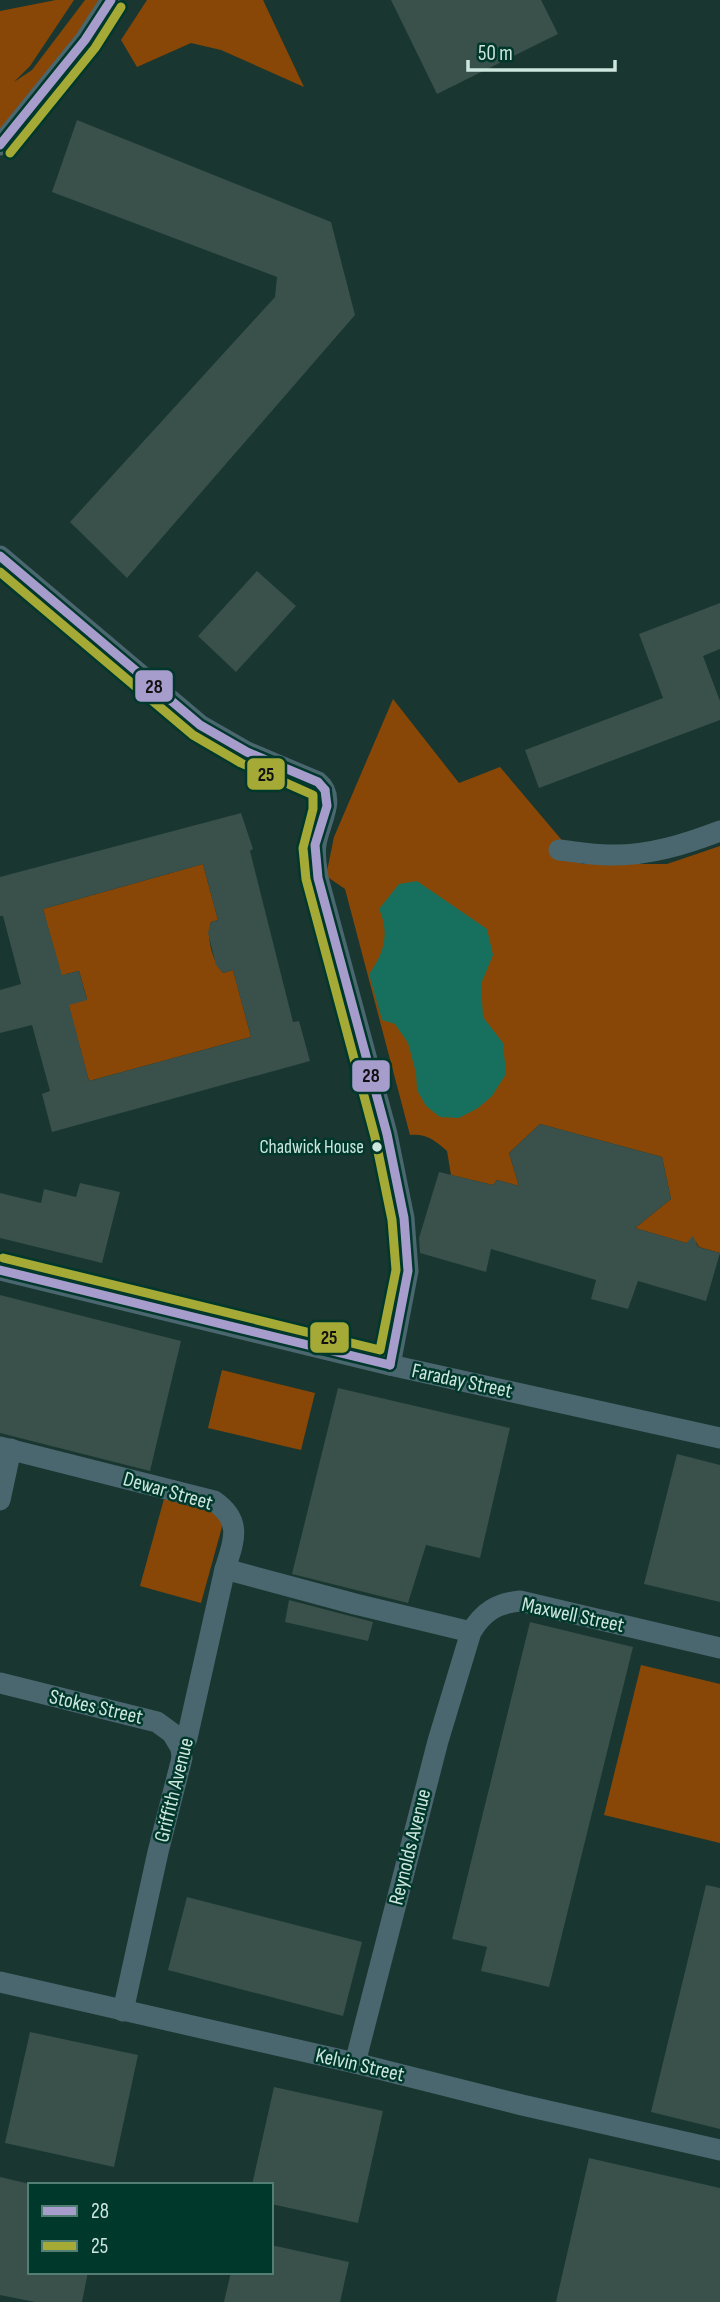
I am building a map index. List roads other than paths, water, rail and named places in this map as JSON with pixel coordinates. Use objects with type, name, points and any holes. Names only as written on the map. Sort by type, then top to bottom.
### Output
[{"type":"street","points":[[0,145],[85,40],[111,0]]},
{"type":"street","points":[[0,556],[200,725],[247,752],[318,782],[325,790],[327,806],[316,845],[318,878],[387,1134],[404,1218],[408,1271],[390,1365]]},
{"type":"street","points":[[559,850],[611,856],[647,853],[720,831]]},
{"type":"street","name":"Faraday Street","points":[[0,1270],[390,1365],[720,1438]]},
{"type":"street","points":[[0,1500],[6,1448]]},
{"type":"street","name":"Dewar Street","points":[[6,1448],[214,1501],[227,1513],[235,1527],[225,1569]]},
{"type":"street","points":[[225,1569],[471,1632]]},
{"type":"street","name":"Griffith Avenue","points":[[122,2011],[182,1758],[181,1748],[187,1738],[225,1569]]},
{"type":"street","name":"Maxwell Street","points":[[471,1632],[478,1621],[496,1606],[520,1601],[720,1648]]},
{"type":"street","name":"Reynolds Avenue","points":[[355,2063],[438,1741],[471,1632]]},
{"type":"street","name":"Stokes Street","points":[[0,1683],[157,1722],[172,1733],[181,1748]]},
{"type":"street","name":"Kelvin Street","points":[[0,1982],[720,2150]]},
{"type":"place","name":"Chadwick House","points":[[377,1147]]}]
